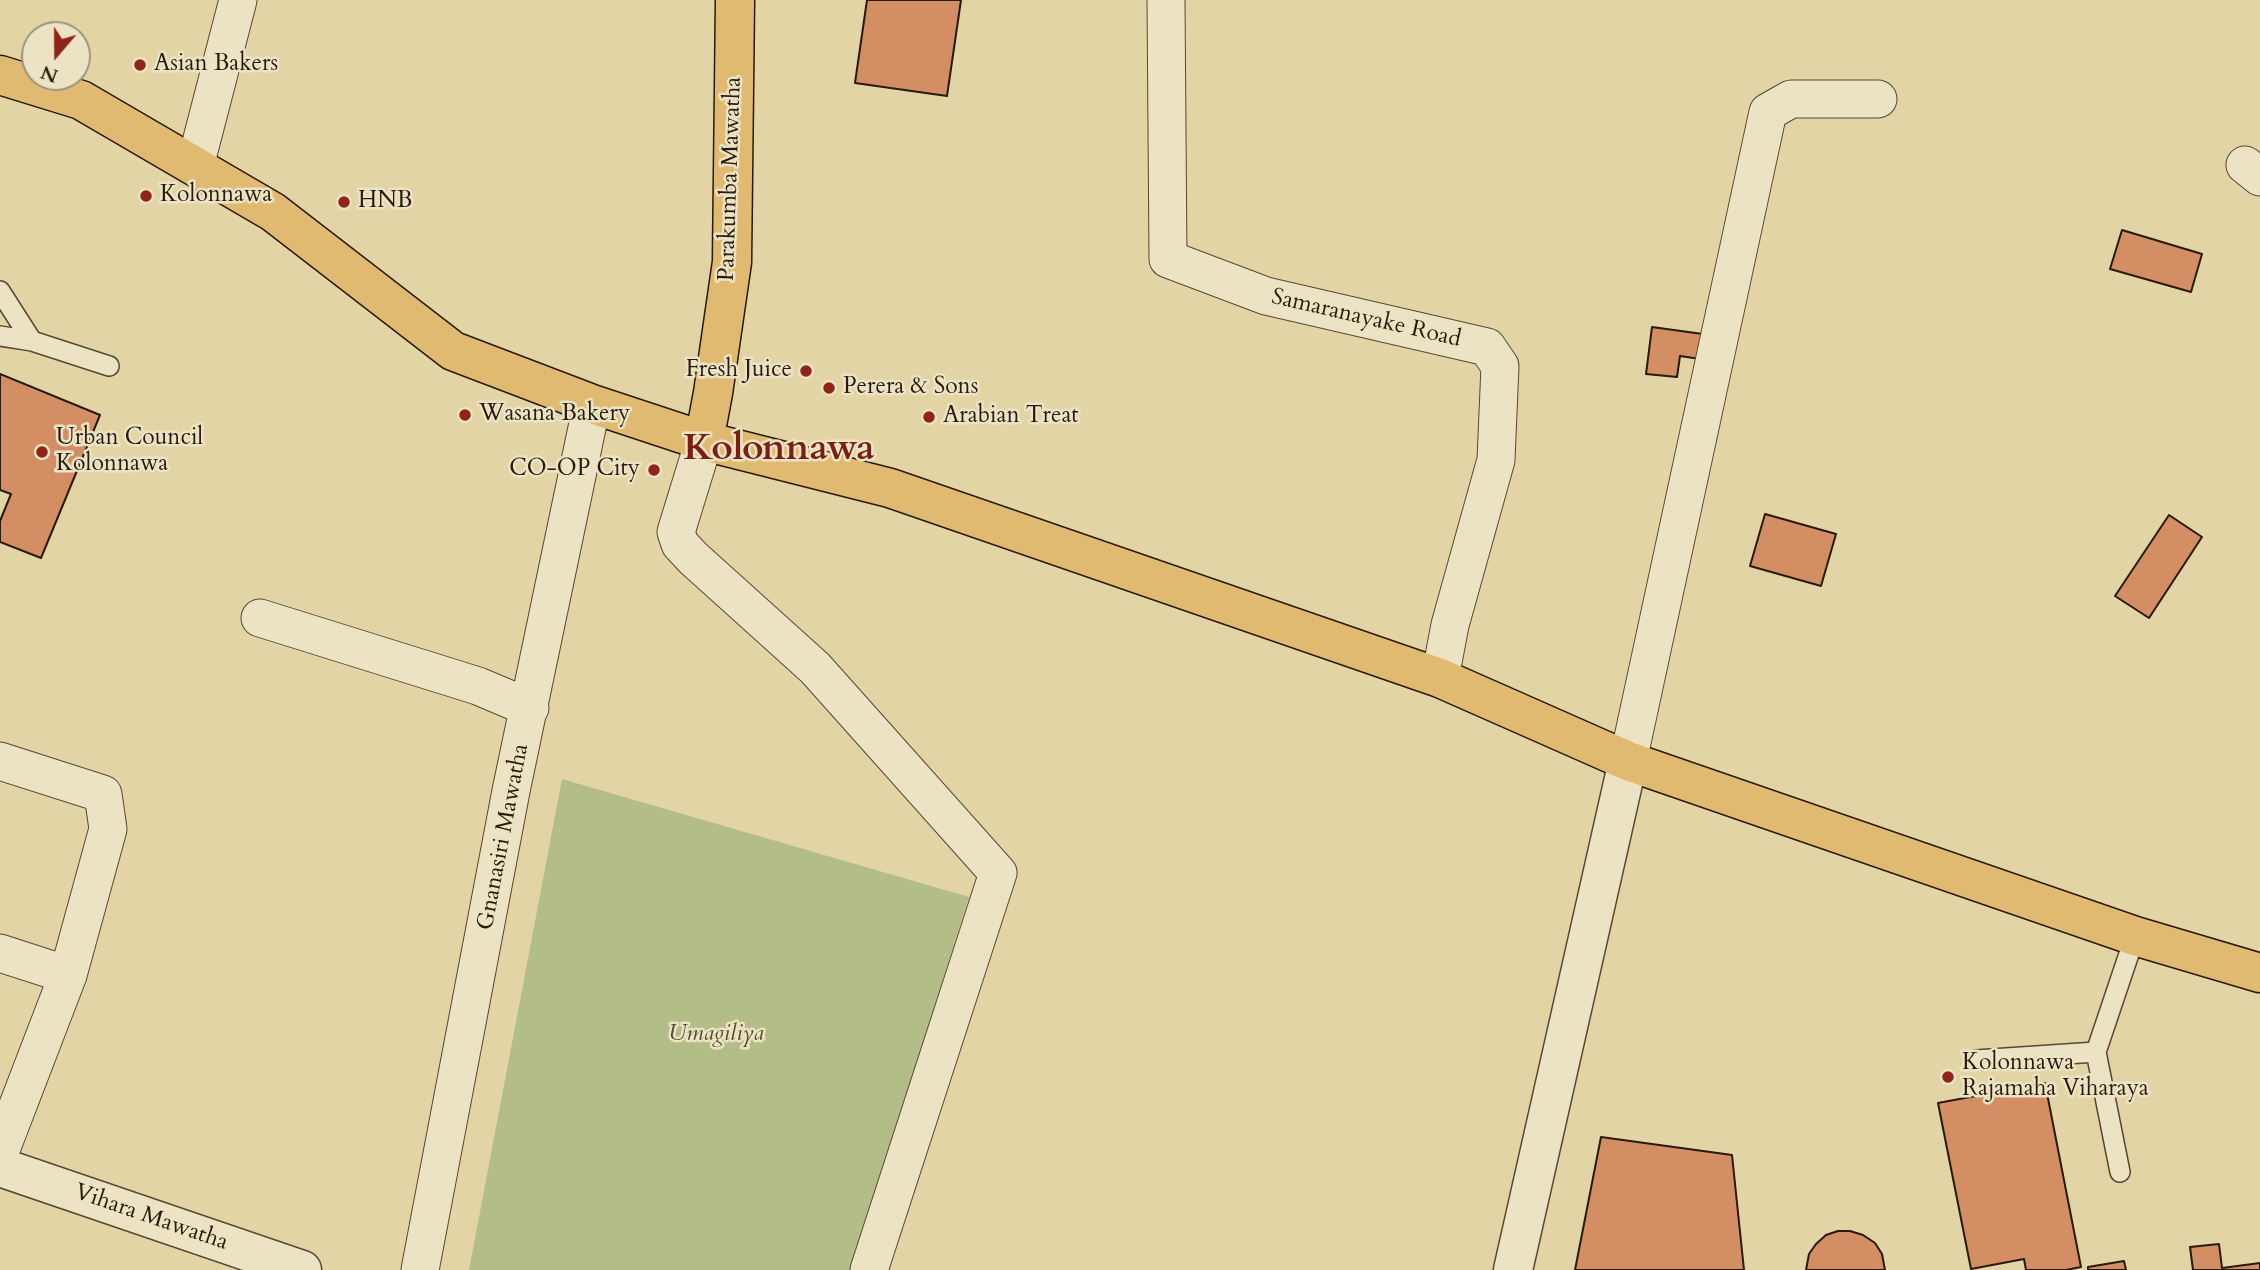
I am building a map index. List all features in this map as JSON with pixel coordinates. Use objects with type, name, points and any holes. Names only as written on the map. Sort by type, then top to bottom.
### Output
[{"type":"main road","name":"Parakumba Mawatha","points":[[704,441],[732,262],[735,0]]},
{"type":"main road","points":[[0,75],[81,100],[273,212],[453,351],[592,404],[704,441],[890,488],[1440,678],[1628,761],[2135,936],[2260,973]]},
{"type":"street","points":[[195,166],[238,0]]},
{"type":"street","name":"Samaranayake Road","points":[[1166,0],[1168,259],[1266,296],[1487,347],[1500,366],[1496,460],[1450,625],[1440,678]]},
{"type":"street","points":[[1513,1270],[1628,761],[1768,112],[1791,99],[1878,99]]},
{"type":"street","name":"Gnanasiri Mawatha","points":[[420,1270],[511,791],[592,404]]},
{"type":"street","points":[[704,441],[676,531],[680,544],[816,668],[999,873],[869,1270]]},
{"type":"street","points":[[260,618],[478,685],[530,708]]},
{"type":"street","points":[[0,761],[103,794],[108,830],[68,975],[0,1152]]},
{"type":"street","points":[[0,953],[68,975]]},
{"type":"street","name":"Vihara Mawatha","points":[[0,1167],[302,1270]]},
{"type":"lane","points":[[0,291],[32,341]]},
{"type":"lane","points":[[0,336],[32,341],[109,366]]},
{"type":"lane","points":[[2120,1172],[2096,1052],[2135,936]]},
{"type":"lane","points":[[1976,1060],[2096,1052]]},
{"type":"green space","name":"Umagiliya","points":[[562,779],[969,897],[851,1270],[469,1270]]},
{"type":"building","points":[[867,0],[961,0],[947,96],[855,83]]},
{"type":"building","points":[[2122,230],[2202,254],[2191,292],[2110,269]]},
{"type":"building","points":[[1652,327],[1710,335],[1707,360],[1680,356],[1677,377],[1646,374]]},
{"type":"building","name":"Urban Council Kolonnawa","points":[[0,374],[100,415],[41,558],[0,542],[0,521],[11,494],[0,490]]},
{"type":"building","points":[[1765,514],[1836,534],[1821,586],[1750,566]]},
{"type":"building","points":[[2169,515],[2202,537],[2149,618],[2115,596]]},
{"type":"building","points":[[2045,1083],[2081,1267],[2066,1270],[2026,1270],[2024,1259],[1971,1269],[1938,1103]]},
{"type":"building","points":[[1601,1137],[1732,1155],[1744,1270],[1575,1270]]},
{"type":"building","points":[[1838,1231],[1863,1235],[1875,1243],[1882,1254],[1885,1270],[1806,1270],[1809,1254],[1816,1244],[1826,1235]]},
{"type":"building","points":[[2219,1244],[2222,1268],[2260,1263],[2260,1270],[2193,1270],[2190,1247]]},
{"type":"building","points":[[2124,1261],[2126,1270],[2088,1270],[2088,1267]]},
{"type":"place","name":"Asian Bakers","points":[[140,65]]},
{"type":"place","name":"Kolonnawa","points":[[146,196]]},
{"type":"place","name":"HNB","points":[[344,202]]},
{"type":"place","name":"Fresh Juice","points":[[806,371]]},
{"type":"place","name":"Perera & Sons","points":[[829,388]]},
{"type":"place","name":"Wasana Bakery","points":[[465,415]]},
{"type":"place","name":"Arabian Treat","points":[[929,417]]},
{"type":"place","name":"Urban Council Kolonnawa","points":[[42,452]]},
{"type":"place","name":"CO-OP City","points":[[654,470]]},
{"type":"place","name":"Kolonnawa Rajamaha Viharaya","points":[[1948,1077]]},
{"type":"district","name":"Kolonnawa","points":[[779,450]]}]
